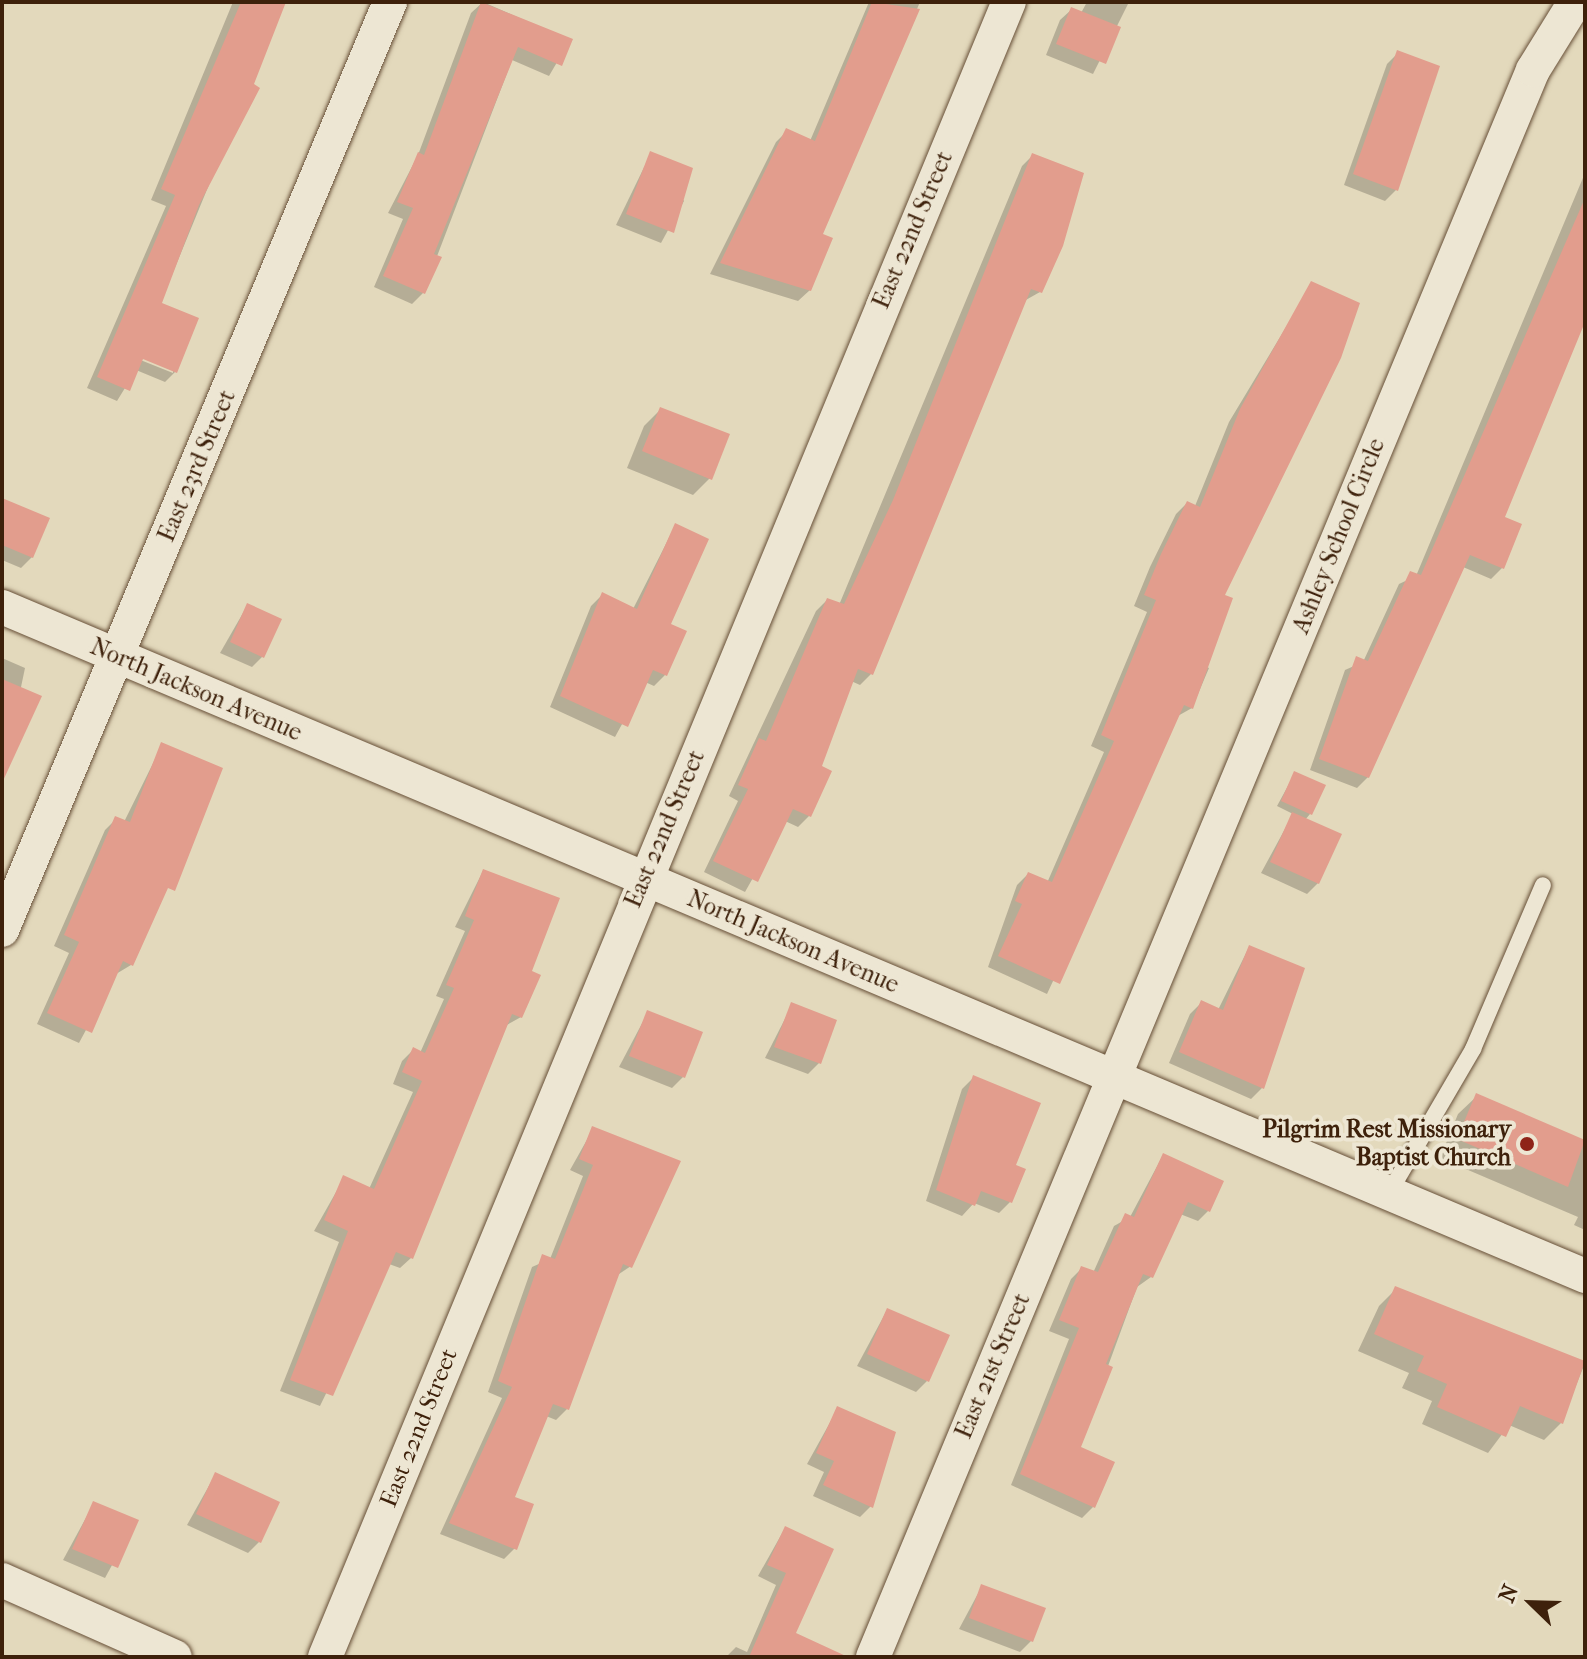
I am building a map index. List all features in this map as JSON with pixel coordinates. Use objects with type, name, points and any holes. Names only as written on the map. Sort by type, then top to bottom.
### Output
[{"type":"street","name":"East 23rd Street","points":[[2,930],[390,2]]},
{"type":"street","name":"East 22nd Street","points":[[325,1657],[643,880],[1009,2]]},
{"type":"street","name":"Ashley School Circle","points":[[1115,1077],[1533,70],[1575,2]]},
{"type":"street","name":"North Jackson Avenue","points":[[2,607],[1585,1276]]},
{"type":"street","name":"East 21st Street","points":[[873,1657],[1115,1077]]},
{"type":"street","points":[[2,1580],[175,1657]]},
{"type":"lane","points":[[1389,1193],[1473,1049],[1543,885]]},
{"type":"building","points":[[241,2],[286,2],[254,84],[260,88],[199,205],[162,303],[199,318],[177,373],[143,359],[130,391],[97,377],[175,195],[161,189]]},
{"type":"building","points":[[481,2],[573,39],[562,66],[518,47],[434,254],[442,257],[425,294],[383,276],[413,208],[397,202],[418,152],[424,155]]},
{"type":"building","points":[[872,2],[920,9],[823,234],[833,238],[811,291],[720,263],[786,128],[815,141]]},
{"type":"building","points":[[1071,7],[1121,27],[1106,64],[1056,44]]},
{"type":"building","points":[[1397,50],[1440,66],[1398,191],[1353,174]]},
{"type":"building","points":[[650,151],[693,168],[674,233],[626,214]]},
{"type":"building","points":[[1032,153],[1084,173],[1063,246],[1042,293],[1031,289],[873,675],[858,669],[822,766],[832,771],[811,817],[793,809],[758,882],[713,861],[748,789],[738,785],[759,738],[766,741],[827,598],[844,604],[893,500]]},
{"type":"building","points":[[1585,198],[1585,322],[1505,517],[1522,524],[1504,569],[1470,555],[1369,778],[1319,759],[1356,656],[1368,661],[1410,571],[1421,575]]},
{"type":"building","points":[[1311,281],[1360,303],[1341,358],[1225,595],[1233,598],[1193,709],[1184,705],[1060,984],[998,956],[1022,904],[1015,901],[1028,872],[1052,882],[1114,741],[1101,735],[1156,600],[1144,595],[1161,554],[1187,501],[1200,507],[1240,409]]},
{"type":"building","points":[[660,407],[730,434],[712,480],[642,451]]},
{"type":"building","points":[[2,498],[50,518],[33,558],[2,545]]},
{"type":"building","points":[[675,523],[709,539],[671,624],[687,631],[667,676],[653,670],[628,727],[560,696],[602,592],[637,609]]},
{"type":"building","points":[[247,603],[282,619],[264,658],[230,642]]},
{"type":"building","points":[[2,679],[42,696],[2,783]]},
{"type":"building","points":[[161,742],[223,768],[175,891],[168,888],[133,966],[123,961],[92,1033],[47,1013],[79,942],[64,935],[115,816],[130,822]]},
{"type":"building","points":[[1294,771],[1326,785],[1312,815],[1281,801]]},
{"type":"building","points":[[1292,812],[1342,834],[1319,884],[1270,862]]},
{"type":"building","points":[[483,869],[560,898],[532,971],[541,975],[522,1018],[512,1014],[413,1259],[396,1252],[333,1396],[290,1380],[348,1231],[324,1220],[343,1175],[374,1189],[422,1081],[402,1072],[413,1047],[425,1053],[454,988],[446,985],[474,920],[465,916]]},
{"type":"building","points":[[1249,945],[1305,968],[1264,1089],[1179,1052],[1201,1000],[1223,1010]]},
{"type":"building","points":[[791,1002],[837,1020],[821,1064],[774,1047]]},
{"type":"building","points":[[647,1010],[703,1032],[685,1078],[629,1056]]},
{"type":"building","points":[[973,1075],[1041,1103],[1016,1165],[1026,1169],[1012,1203],[981,1191],[975,1206],[936,1190]]},
{"type":"building","name":"Pilgrim Rest Missionary Baptist Church","points":[[1476,1093],[1585,1140],[1568,1187],[1457,1139]]},
{"type":"building","points":[[592,1126],[681,1161],[632,1268],[623,1264],[569,1410],[553,1404],[515,1497],[534,1504],[517,1550],[449,1523],[512,1387],[498,1381],[542,1254],[555,1259],[593,1165],[579,1159]]},
{"type":"building","points":[[1163,1153],[1224,1181],[1210,1212],[1188,1202],[1153,1278],[1143,1274],[1106,1364],[1113,1367],[1081,1447],[1115,1462],[1095,1508],[1020,1474],[1079,1328],[1059,1320],[1081,1266],[1098,1272],[1125,1213],[1134,1217]]},
{"type":"building","points":[[1395,1286],[1585,1361],[1563,1424],[1520,1406],[1506,1437],[1437,1407],[1447,1384],[1417,1371],[1424,1356],[1374,1334]]},
{"type":"building","points":[[887,1308],[950,1335],[929,1382],[867,1354]]},
{"type":"building","points":[[837,1406],[896,1432],[873,1508],[823,1485],[834,1461],[816,1453]]},
{"type":"building","points":[[215,1472],[280,1502],[261,1543],[196,1514]]},
{"type":"building","points":[[93,1501],[139,1520],[118,1568],[72,1549]]},
{"type":"building","points":[[785,1526],[834,1549],[796,1633],[848,1657],[749,1657],[786,1573],[767,1565]]},
{"type":"building","points":[[981,1584],[1046,1608],[1033,1642],[969,1618]]},
{"type":"place","name":"Pilgrim Rest Missionary Baptist Church","points":[[1527,1144]]}]
